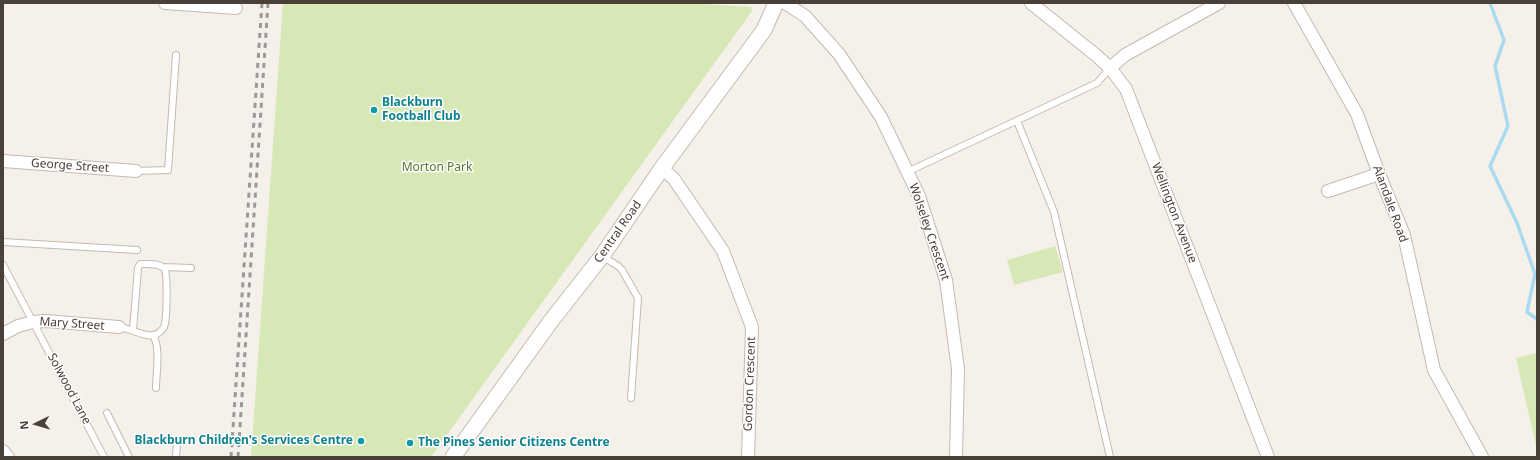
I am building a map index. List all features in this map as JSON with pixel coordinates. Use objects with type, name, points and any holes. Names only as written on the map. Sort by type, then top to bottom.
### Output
[{"type":"street","points":[[165,3],[238,6]]},
{"type":"street","name":"Central Road","points":[[453,457],[551,322],[602,256],[662,168],[764,30],[776,3]]},
{"type":"street","name":"Wolseley Crescent","points":[[784,3],[805,16],[839,54],[881,117],[919,196],[946,280],[958,369],[956,457]]},
{"type":"street","name":"Wellington Avenue","points":[[1031,3],[1110,68],[1126,89],[1268,457]]},
{"type":"street","points":[[1110,68],[1125,55],[1219,3]]},
{"type":"street","name":"Alandale Road","points":[[1294,3],[1357,114],[1379,174],[1404,235],[1434,370],[1482,457]]},
{"type":"street","name":"George Street","points":[[3,161],[136,171]]},
{"type":"street","name":"Gordon Crescent","points":[[662,168],[674,179],[723,251],[752,327],[748,457]]},
{"type":"street","points":[[1328,191],[1379,174]]},
{"type":"street","name":"Mary Street","points":[[3,334],[18,326],[33,322],[119,327]]},
{"type":"street","points":[[3,451],[8,457]]},
{"type":"lane","points":[[136,171],[168,170],[176,55]]},
{"type":"lane","points":[[907,172],[1097,84],[1110,68]]},
{"type":"lane","points":[[1017,121],[1054,212],[1110,457]]},
{"type":"lane","points":[[3,242],[137,250]]},
{"type":"lane","points":[[602,256],[622,270],[638,298],[631,398]]},
{"type":"lane","points":[[133,330],[138,268],[140,264],[191,268]]},
{"type":"lane","name":"Solwood Lane","points":[[3,265],[104,457]]},
{"type":"lane","points":[[119,327],[153,336],[160,332],[165,326],[167,276],[163,267]]},
{"type":"lane","points":[[153,336],[156,340],[157,349],[156,388]]},
{"type":"lane","points":[[107,413],[130,457]]},
{"type":"lane","points":[[176,457],[177,443]]},
{"type":"green space","name":"Morton Park","points":[[283,3],[684,3],[751,7],[752,11],[431,457],[251,457]]},
{"type":"green space","points":[[1055,246],[1063,272],[1014,285],[1007,260]]},
{"type":"green space","points":[[1537,353],[1537,446],[1536,446],[1516,358]]},
{"type":"waterway","points":[[1490,3],[1504,40],[1495,66],[1508,126],[1490,166],[1517,223],[1535,274],[1527,312],[1537,319]]},
{"type":"railway","points":[[231,457],[262,3]]},
{"type":"railway","points":[[238,457],[268,3]]},
{"type":"place","name":"Blackburn Football Club","points":[[374,110]]},
{"type":"place","name":"Blackburn Children's Services Centre","points":[[361,441]]},
{"type":"place","name":"The Pines Senior Citizens Centre","points":[[410,443]]}]
